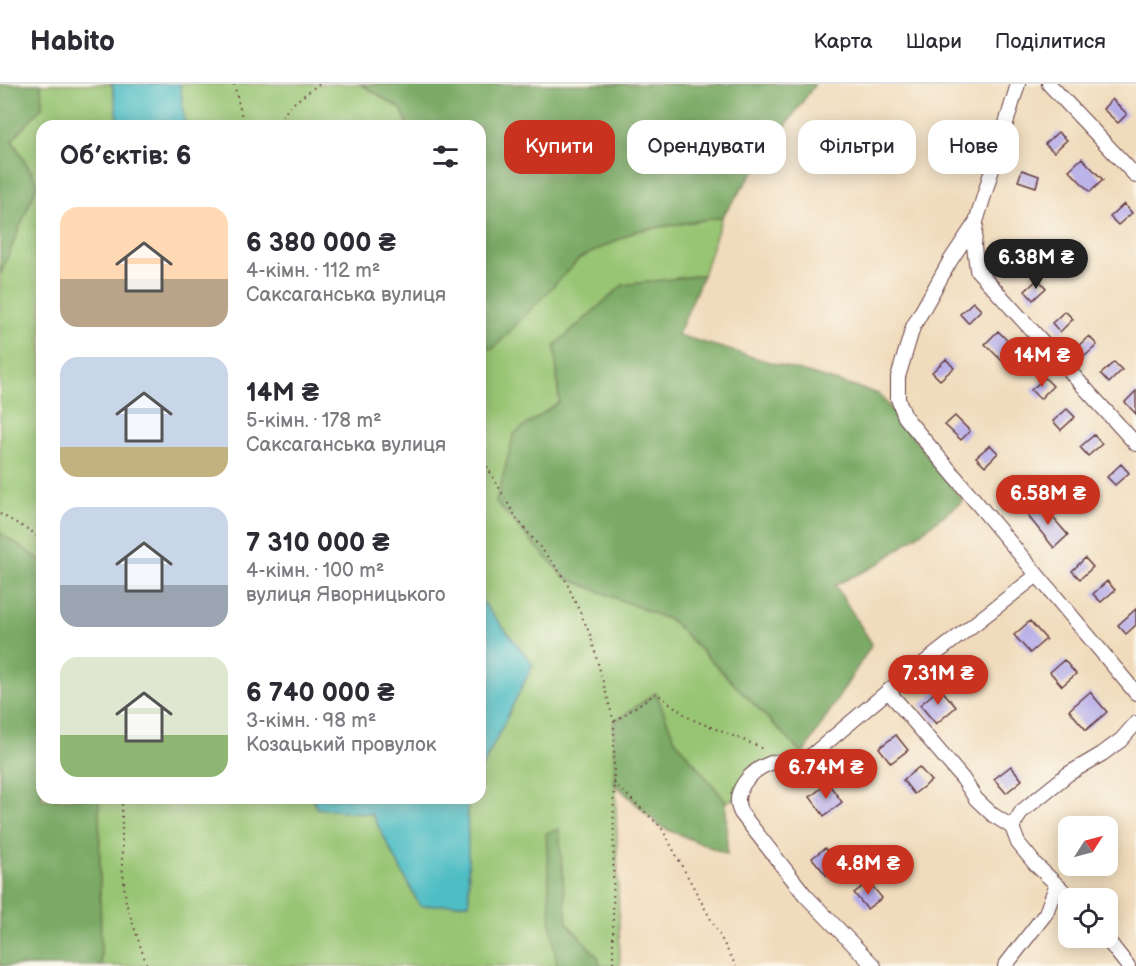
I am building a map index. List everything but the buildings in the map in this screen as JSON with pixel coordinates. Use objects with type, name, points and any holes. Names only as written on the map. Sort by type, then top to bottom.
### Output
[{"type":"street","points":[[1018,84],[976,222],[974,246],[977,270],[1136,444]]},
{"type":"street","points":[[1049,84],[1136,176]]},
{"type":"street","points":[[976,222],[950,261],[913,327],[898,377],[898,399],[905,417],[1136,693]]},
{"type":"street","points":[[874,966],[805,894],[738,806],[739,791],[744,782],[765,766],[779,762],[798,762],[812,755],[888,691],[1036,576]]},
{"type":"street","points":[[888,691],[963,779],[976,799],[993,815],[1012,827],[1018,843],[1036,866],[1058,888]]},
{"type":"street","points":[[1012,827],[1022,811],[1068,774],[1121,740],[1136,723]]},
{"type":"street","points":[[1005,966],[1046,913],[1056,886]]},
{"type":"street","points":[[1114,948],[1128,966]]},
{"type":"path","points":[[234,84],[243,120]]},
{"type":"path","points":[[280,120],[291,105],[319,84]]},
{"type":"path","points":[[486,465],[518,519],[564,578],[590,634],[614,722],[613,966]]},
{"type":"path","points":[[0,514],[36,535]]},
{"type":"path","points":[[614,722],[656,693],[691,719],[758,746],[779,762]]},
{"type":"path","points":[[614,783],[662,827],[736,966]]},
{"type":"path","points":[[122,804],[122,864],[126,903],[147,966]]},
{"type":"green space","points":[[0,84],[41,84],[42,107],[12,140],[36,180],[36,188],[0,275]]},
{"type":"green space","points":[[41,84],[112,84],[118,120],[36,120],[36,180],[12,140],[42,107]]},
{"type":"green space","points":[[180,84],[361,84],[402,110],[406,120],[184,120]]},
{"type":"green space","points":[[361,84],[815,84],[786,125],[786,120],[627,120],[627,174],[752,174],[722,217],[636,231],[580,258],[494,348],[486,349],[486,120],[406,120],[402,110]]},
{"type":"green space","points":[[36,188],[36,557],[0,533],[0,275]]},
{"type":"green space","points":[[722,217],[703,275],[623,285],[555,345],[559,402],[514,434],[564,577],[672,621],[803,754],[775,760],[734,799],[726,801],[675,740],[656,693],[614,722],[620,966],[101,966],[99,804],[315,804],[316,808],[372,814],[420,906],[469,903],[467,804],[486,804],[486,760],[533,664],[486,606],[486,348],[494,347],[580,258],[636,231]]},
{"type":"green space","points":[[703,275],[678,335],[879,394],[963,501],[877,565],[835,585],[872,644],[803,754],[672,621],[564,577],[496,502],[514,434],[559,402],[555,345],[623,285]]},
{"type":"green space","points":[[0,533],[36,557],[36,804],[99,804],[101,966],[0,966]]},
{"type":"green space","points":[[656,693],[675,740],[726,801],[727,854],[661,827],[614,783],[614,722]]},
{"type":"green space","points":[[559,829],[567,923],[598,957],[601,966],[557,966],[551,926],[546,833]]},
{"type":"water","points":[[112,84],[180,84],[184,120],[118,120]]},
{"type":"water","points":[[486,606],[533,664],[486,760]]},
{"type":"water","points":[[315,804],[467,804],[469,903],[420,906],[372,814],[316,808]]}]
